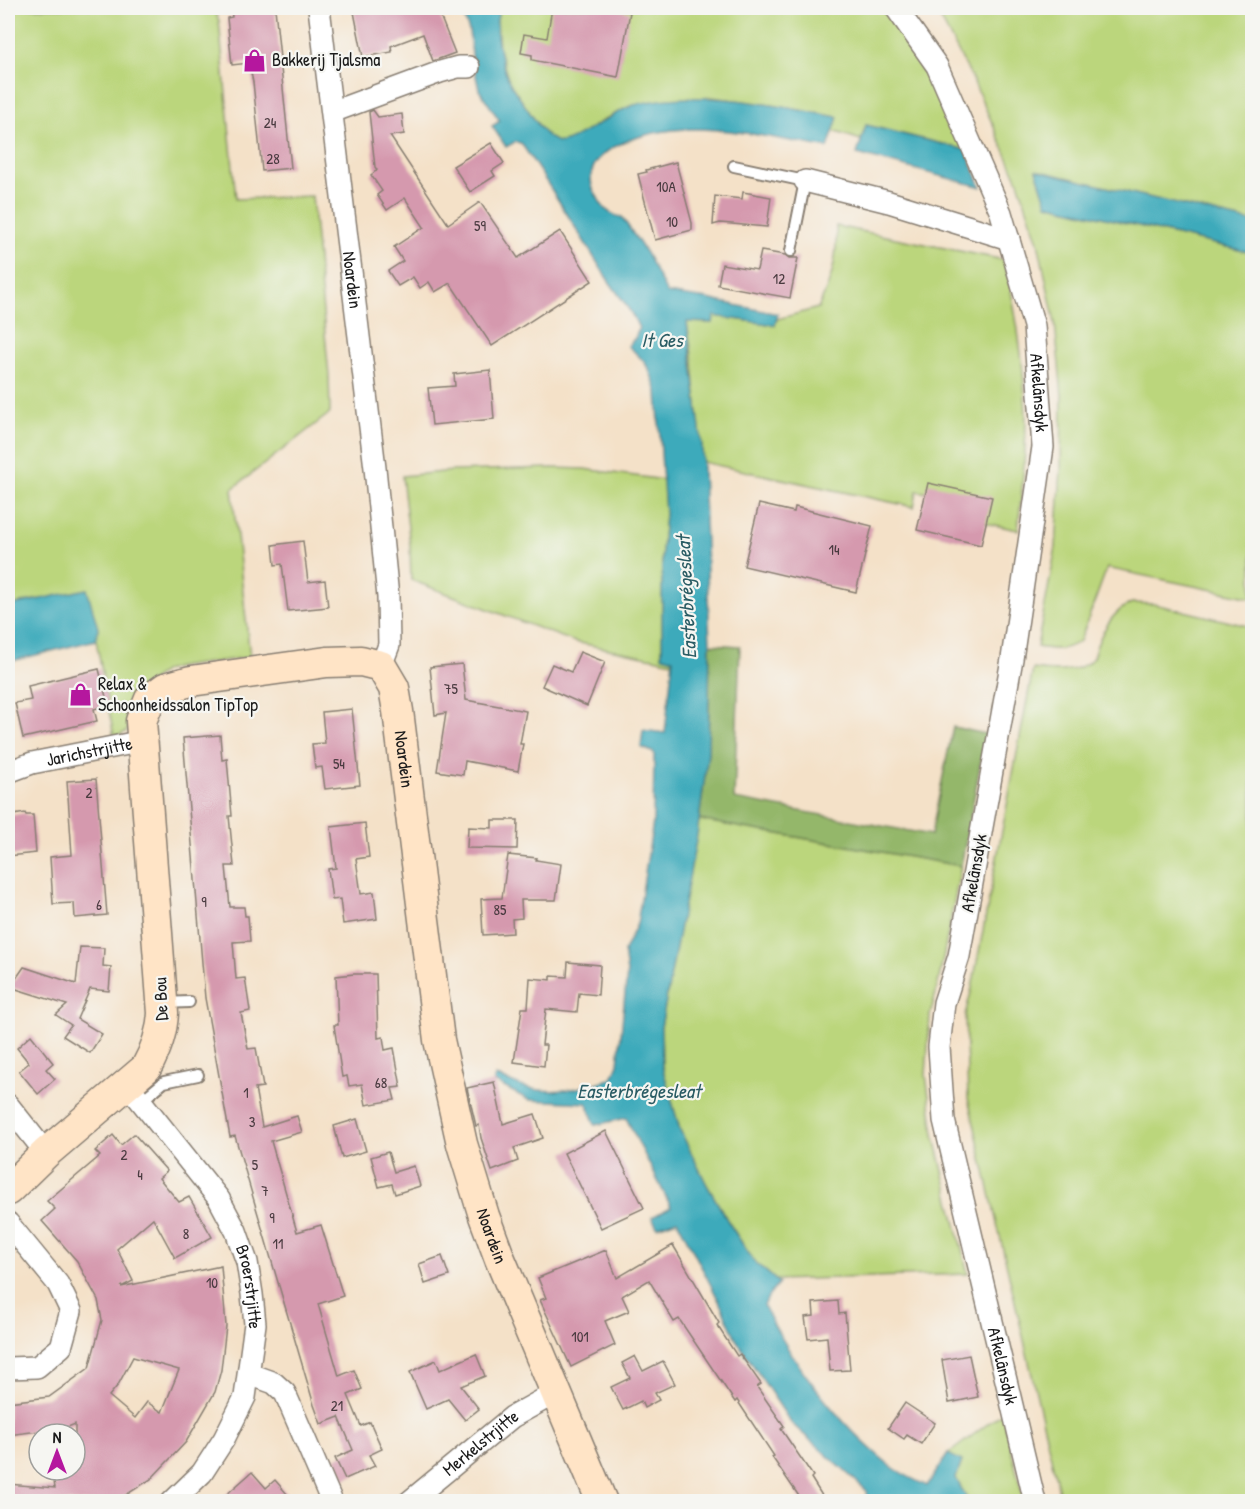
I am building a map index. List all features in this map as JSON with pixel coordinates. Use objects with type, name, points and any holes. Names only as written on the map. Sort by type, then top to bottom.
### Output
[{"type":"street","name":"Noardein","points":[[319,8],[388,597],[389,645],[381,666],[394,688],[398,711],[439,1040],[450,1096],[484,1216],[602,1502]]},
{"type":"street","name":"Afkelânsdyk","points":[[896,8],[937,66],[1001,213],[1034,326],[1043,447],[1010,671],[959,956],[944,1003],[939,1047],[944,1120],[1035,1502]]},
{"type":"street","points":[[332,112],[440,72],[458,67],[470,67]]},
{"type":"street","points":[[805,181],[889,201],[1009,239]]},
{"type":"street","name":"Jarichstrjitte","points":[[8,772],[32,763],[143,741],[141,721],[150,699],[165,688],[190,681],[327,662],[361,661],[381,666]]},
{"type":"street","name":"De Bou","points":[[8,1190],[46,1153],[135,1093],[176,1003],[143,741]]},
{"type":"street","name":"Broerstrjitte","points":[[135,1093],[219,1199],[236,1231],[247,1262],[255,1324],[245,1397],[224,1439],[202,1473],[172,1502]]},
{"type":"street","points":[[8,1105],[46,1153]]},
{"type":"street","points":[[8,1223],[58,1284],[71,1311],[60,1347],[53,1354],[37,1367],[8,1368]]},
{"type":"street","points":[[249,1374],[274,1383],[285,1393],[332,1502]]},
{"type":"street","name":"Merkelstrjitte","points":[[409,1502],[512,1417],[557,1392]]},
{"type":"lane","points":[[734,166],[805,181],[791,251]]},
{"type":"lane","points":[[135,1093],[164,1082],[198,1075]]},
{"type":"green space","points":[[8,8],[214,8],[219,21],[236,199],[312,196],[329,376],[330,413],[232,489],[250,657],[178,667],[165,671],[153,679],[126,732],[114,737],[96,640],[98,628],[38,599],[8,606]]},
{"type":"green space","points":[[501,8],[891,8],[922,59],[966,150],[866,125],[861,140],[833,131],[837,117],[712,97],[630,106],[569,142],[559,143],[547,136],[541,129],[509,82],[499,49],[497,19]]},
{"type":"green space","points":[[935,8],[1252,8],[1252,222],[1036,170],[1048,204],[1252,253],[1252,598],[1107,568],[1080,641],[1060,649],[1037,647],[1056,547],[1061,468],[1062,396],[1055,323],[1038,242],[1018,181],[972,78]]},
{"type":"green space","points":[[836,226],[1004,260],[1018,327],[1026,413],[1018,530],[980,522],[983,504],[917,491],[914,507],[702,462],[693,361],[687,322],[713,323],[714,316],[775,325],[777,319],[818,308],[833,268]]},
{"type":"green space","points":[[584,469],[664,480],[662,655],[673,658],[673,662],[575,642],[411,580],[410,545],[402,476],[453,471]]},
{"type":"green space","points":[[1132,603],[1154,604],[1252,627],[1252,1501],[1061,1501],[968,1098],[965,1015],[1033,669],[1064,671],[1086,664],[1093,657],[1111,620],[1120,610]]},
{"type":"green space","points":[[710,644],[740,646],[734,799],[931,835],[953,727],[986,734],[961,866],[699,820],[708,753]]},
{"type":"green space","points":[[699,820],[961,866],[930,1015],[926,1075],[934,1134],[968,1274],[776,1280],[753,1260],[729,1223],[680,1130],[662,1066],[661,1027]]},
{"type":"green space","points":[[1002,1413],[1024,1501],[968,1501],[956,1478],[962,1461],[948,1454]]},
{"type":"water","name":"Easterbrégesleat","points":[[461,8],[501,8],[497,18],[497,35],[507,77],[542,130],[558,142],[572,139],[626,108],[660,100],[711,98],[736,100],[838,117],[828,148],[731,131],[673,130],[619,144],[597,161],[592,173],[592,186],[600,202],[610,213],[622,217],[646,253],[667,293],[778,314],[775,325],[714,316],[713,323],[687,322],[702,445],[710,644],[708,753],[697,836],[661,1027],[662,1066],[680,1130],[707,1185],[753,1260],[779,1283],[764,1306],[803,1372],[854,1432],[891,1466],[904,1474],[927,1486],[948,1454],[962,1461],[956,1478],[968,1501],[866,1501],[867,1491],[791,1423],[737,1341],[677,1220],[657,1227],[652,1217],[671,1207],[626,1118],[595,1125],[587,1103],[529,1100],[494,1082],[495,1076],[532,1089],[552,1091],[573,1089],[612,1078],[618,1064],[627,973],[624,951],[637,924],[653,822],[654,753],[641,747],[643,730],[665,733],[673,659],[662,656],[662,551],[665,514],[657,392],[647,366],[628,346],[639,329],[628,308],[521,143],[515,142],[506,147],[492,126],[500,121],[479,90],[469,31]]},
{"type":"water","points":[[866,125],[966,150],[981,187],[857,154]]},
{"type":"water","points":[[1036,170],[1252,222],[1252,253],[1047,204]]},
{"type":"water","points":[[87,589],[98,628],[96,640],[8,662],[8,606]]},
{"type":"building","points":[[231,8],[275,8],[291,168],[262,171],[249,63],[232,65],[227,18],[232,17]]},
{"type":"building","points":[[374,8],[375,10],[437,8],[455,53],[433,61],[423,34],[391,46],[392,52],[363,57],[354,12]]},
{"type":"building","points":[[552,8],[610,8],[630,12],[618,77],[532,60],[532,55],[521,53],[524,34],[547,38]]},
{"type":"building","points":[[373,110],[378,117],[402,114],[404,134],[390,136],[448,224],[480,202],[518,258],[560,231],[592,281],[492,346],[450,283],[435,292],[429,282],[420,288],[413,277],[398,286],[388,271],[403,261],[394,247],[424,227],[405,198],[387,210],[377,195],[382,191],[371,175],[377,170],[369,112]]},
{"type":"building","points":[[491,143],[504,163],[492,171],[495,176],[470,192],[453,166]]},
{"type":"building","points":[[676,162],[692,230],[655,240],[638,174]]},
{"type":"building","points":[[743,192],[771,197],[767,227],[720,223],[713,225],[715,196],[742,199]]},
{"type":"building","points":[[761,251],[798,258],[790,298],[718,285],[722,264],[757,270]]},
{"type":"building","points":[[490,370],[494,419],[432,425],[428,388],[455,386],[454,374]]},
{"type":"building","points":[[928,483],[992,497],[981,545],[917,530]]},
{"type":"building","points":[[759,504],[794,512],[795,507],[872,526],[856,592],[744,566]]},
{"type":"building","points":[[303,541],[308,582],[325,580],[328,607],[288,611],[282,564],[275,565],[273,545]]},
{"type":"building","points":[[580,652],[605,662],[587,706],[542,686],[552,664],[571,672]]},
{"type":"building","points":[[462,664],[466,700],[526,711],[518,771],[465,761],[463,775],[437,771],[446,713],[435,715],[430,667]]},
{"type":"building","points":[[99,669],[108,705],[94,709],[97,721],[23,738],[15,703],[31,700],[28,686]]},
{"type":"building","points":[[352,709],[360,785],[325,789],[322,767],[315,768],[312,744],[325,743],[322,712]]},
{"type":"building","points":[[220,735],[222,760],[227,759],[232,816],[229,816],[234,866],[226,866],[230,907],[244,907],[245,916],[248,916],[250,941],[233,942],[236,979],[245,978],[250,1011],[241,1013],[248,1049],[256,1048],[263,1087],[255,1088],[262,1127],[297,1116],[302,1132],[271,1141],[297,1232],[321,1225],[343,1296],[318,1304],[339,1376],[354,1370],[362,1389],[348,1395],[361,1426],[370,1422],[382,1449],[369,1455],[375,1466],[345,1479],[335,1458],[353,1450],[339,1417],[321,1424],[314,1405],[235,1136],[230,1137],[205,998],[183,738]]},
{"type":"building","points":[[96,779],[107,915],[75,918],[74,903],[53,904],[50,857],[72,855],[67,781]]},
{"type":"building","points":[[25,813],[33,815],[36,853],[8,856],[8,816]]},
{"type":"building","points":[[492,820],[518,820],[517,849],[467,848],[468,827],[492,828]]},
{"type":"building","points":[[365,823],[369,857],[356,859],[361,894],[374,892],[377,919],[343,924],[340,899],[332,900],[328,869],[336,868],[331,827]]},
{"type":"building","points":[[508,855],[537,858],[536,860],[561,864],[556,900],[521,900],[522,918],[512,919],[513,933],[483,935],[481,899],[502,898]]},
{"type":"building","points":[[80,947],[104,948],[103,966],[111,967],[109,991],[90,989],[77,1019],[102,1034],[90,1053],[63,1036],[71,1025],[56,1015],[67,1005],[10,987],[24,967],[76,984]]},
{"type":"building","points":[[568,962],[600,965],[598,995],[579,993],[577,1012],[546,1009],[542,1045],[546,1045],[544,1066],[514,1062],[522,1008],[528,1008],[530,978],[551,980],[551,976],[567,977]]},
{"type":"building","points":[[376,974],[378,1038],[383,1037],[385,1050],[394,1048],[401,1087],[392,1088],[395,1100],[366,1105],[362,1084],[349,1086],[347,1076],[342,1077],[334,1025],[338,1025],[336,976]]},
{"type":"building","points":[[31,1035],[53,1063],[46,1069],[55,1079],[38,1094],[19,1071],[29,1063],[17,1048]]},
{"type":"building","points":[[494,1082],[503,1124],[535,1114],[543,1138],[514,1148],[518,1161],[492,1171],[479,1125],[476,1126],[467,1088]]},
{"type":"building","points":[[357,1119],[366,1151],[342,1158],[334,1126]]},
{"type":"building","points":[[606,1131],[644,1208],[601,1228],[564,1153]]},
{"type":"building","points":[[134,1134],[167,1171],[159,1178],[179,1202],[189,1197],[212,1237],[175,1258],[153,1218],[117,1249],[133,1281],[121,1287],[221,1266],[226,1326],[221,1370],[215,1392],[186,1442],[151,1479],[115,1502],[8,1502],[8,1484],[55,1488],[54,1482],[87,1482],[87,1422],[27,1422],[27,1433],[8,1435],[8,1402],[49,1397],[89,1368],[102,1320],[98,1300],[77,1261],[42,1221],[55,1209],[47,1201],[100,1156],[95,1151],[113,1135],[121,1145]],"holes":[[[133,1357],[179,1370],[162,1412],[147,1402],[135,1418],[109,1396],[118,1385]]]},
{"type":"building","points":[[388,1152],[394,1172],[414,1166],[420,1186],[395,1194],[392,1184],[379,1187],[371,1157]]},
{"type":"building","points":[[673,1245],[719,1323],[717,1325],[737,1356],[740,1354],[761,1384],[757,1387],[784,1426],[781,1429],[813,1476],[811,1478],[826,1502],[803,1502],[737,1400],[735,1402],[679,1319],[674,1322],[649,1280],[622,1296],[629,1311],[605,1321],[615,1345],[571,1367],[540,1300],[546,1298],[538,1278],[606,1250],[617,1278]]},
{"type":"building","points":[[442,1256],[449,1276],[425,1284],[419,1264]]},
{"type":"building","points":[[838,1301],[839,1314],[845,1313],[850,1370],[830,1371],[827,1337],[808,1339],[805,1317],[814,1316],[813,1303]]},
{"type":"building","points":[[476,1354],[485,1376],[461,1386],[479,1409],[465,1420],[448,1399],[426,1409],[410,1372],[436,1360],[440,1370]]},
{"type":"building","points":[[969,1355],[978,1397],[949,1403],[942,1360]]},
{"type":"building","points":[[635,1356],[643,1371],[663,1361],[675,1384],[655,1393],[659,1400],[644,1408],[641,1401],[623,1410],[611,1387],[630,1378],[622,1363]]},
{"type":"building","points":[[905,1403],[935,1423],[921,1444],[907,1435],[904,1439],[888,1428]]},
{"type":"building","points":[[252,1472],[266,1488],[275,1480],[294,1502],[218,1502]]},
{"type":"place","name":"Bakkerij Tjalsma","points":[[254,60]]},
{"type":"place","name":"Relax & Schoonheidssalon TipTop","points":[[80,694]]},
{"type":"water label","name":"It Ges","points":[[662,340]]}]
